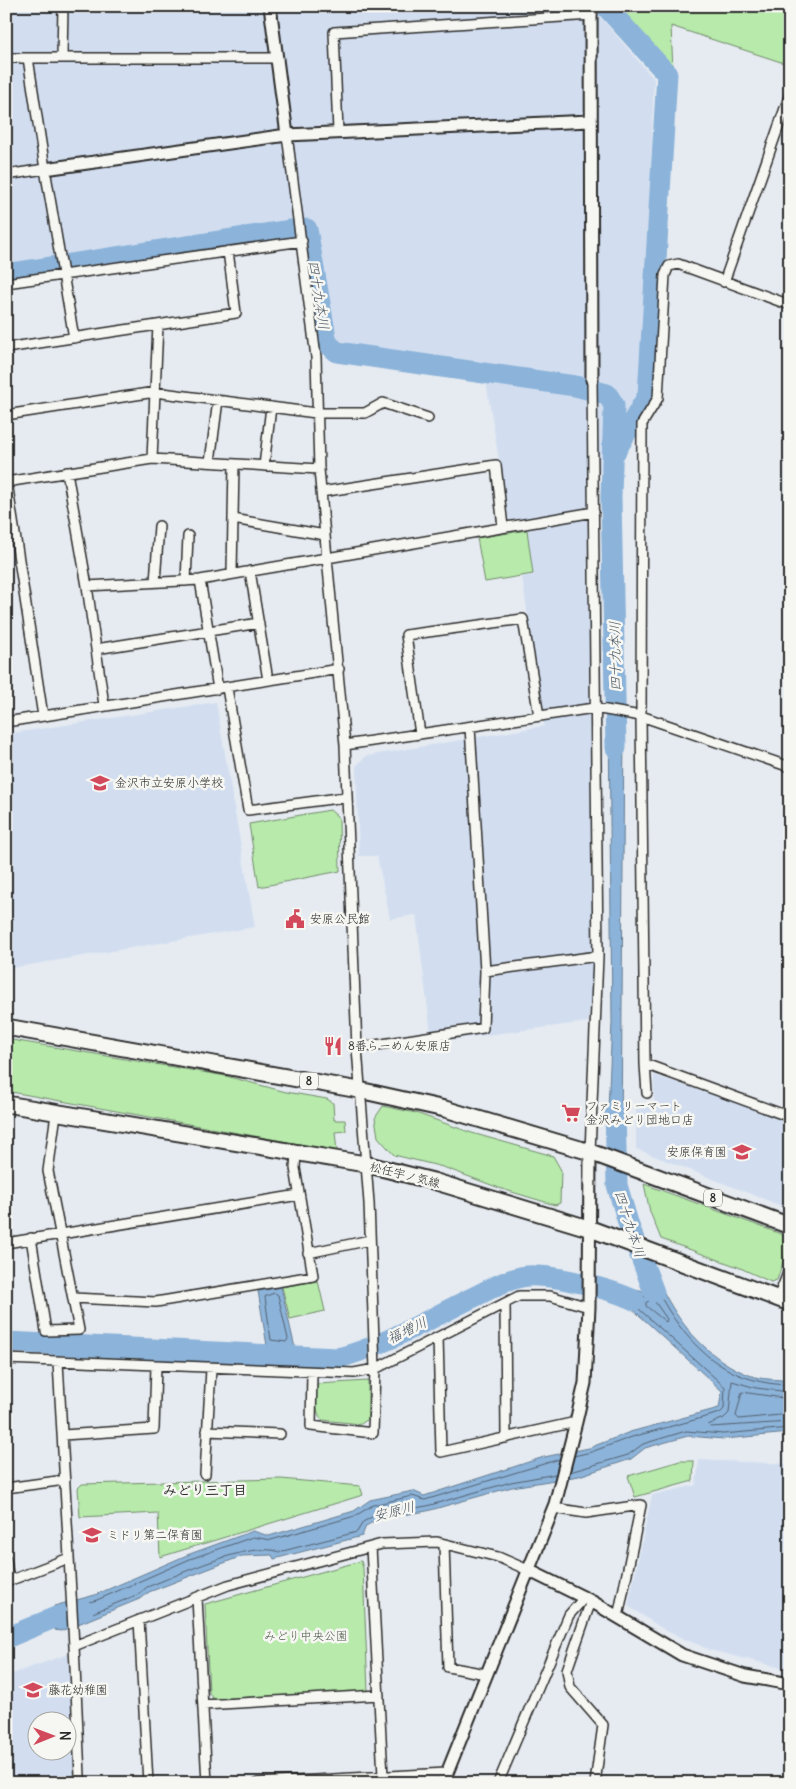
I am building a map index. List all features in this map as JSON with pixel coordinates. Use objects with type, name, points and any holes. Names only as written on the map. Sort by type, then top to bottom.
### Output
[{"type":"main road","name":"8","points":[[6,1027],[359,1090],[445,1109],[590,1152],[790,1226]]},
{"type":"main road","name":"松任宇ノ気線","points":[[6,1104],[56,1114],[365,1164],[465,1190],[588,1228],[784,1300]]},
{"type":"street","points":[[62,57],[63,6]]},
{"type":"street","points":[[270,6],[316,357],[319,470],[345,745],[359,1090],[370,1240],[375,1369],[373,1433],[311,1426],[312,1372]]},
{"type":"street","points":[[258,1783],[341,1781],[383,1776],[444,1778],[561,1486],[585,1383],[589,1301],[588,1228],[598,956],[594,708],[590,121],[592,11],[334,32],[338,132]]},
{"type":"street","points":[[6,58],[278,58]]},
{"type":"street","points":[[28,58],[74,338]]},
{"type":"street","points":[[724,282],[790,94]]},
{"type":"street","points":[[6,175],[287,135],[590,121]]},
{"type":"street","points":[[6,283],[302,241]]},
{"type":"street","points":[[6,348],[236,313],[228,251]]},
{"type":"street","points":[[647,1093],[637,715],[642,424],[658,398],[665,275],[669,266],[678,264],[790,305]]},
{"type":"street","points":[[152,459],[158,325]]},
{"type":"street","points":[[6,415],[155,392],[316,413],[365,413],[383,403],[428,418]]},
{"type":"street","points":[[210,462],[218,400]]},
{"type":"street","points":[[264,466],[271,407]]},
{"type":"street","points":[[43,716],[6,482],[152,459],[319,470]]},
{"type":"street","points":[[232,573],[234,464]]},
{"type":"street","points":[[321,492],[496,465],[503,527]]},
{"type":"street","points":[[67,472],[87,586],[104,705]]},
{"type":"street","points":[[87,586],[200,580],[594,512]]},
{"type":"street","points":[[233,519],[325,535]]},
{"type":"street","points":[[155,582],[158,526]]},
{"type":"street","points":[[186,581],[188,536]]},
{"type":"street","points":[[250,571],[268,680]]},
{"type":"street","points":[[200,580],[208,630],[248,810],[346,796]]},
{"type":"street","points":[[420,734],[406,635],[523,619],[539,716]]},
{"type":"street","points":[[96,649],[259,623]]},
{"type":"street","points":[[6,722],[104,705],[222,689],[339,668]]},
{"type":"street","points":[[345,745],[594,708],[637,715],[790,767]]},
{"type":"street","points":[[357,1048],[483,1028],[485,970],[470,727]]},
{"type":"street","points":[[485,970],[598,956]]},
{"type":"street","points":[[645,1064],[790,1117]]},
{"type":"street","points":[[31,1238],[46,1331],[79,1330],[48,1171],[56,1114]]},
{"type":"street","points":[[73,1298],[156,1302],[313,1276],[295,1168],[296,1153]]},
{"type":"street","points":[[6,1243],[31,1238],[61,1236],[299,1195]]},
{"type":"street","points":[[308,1253],[370,1240]]},
{"type":"street","points":[[784,1300],[790,1268]]},
{"type":"street","points":[[6,1359],[211,1369],[354,1373],[375,1369],[520,1296],[550,1296],[589,1301]]},
{"type":"street","points":[[506,1303],[506,1438]]},
{"type":"street","points":[[438,1337],[441,1452],[576,1422]]},
{"type":"street","points":[[58,1362],[80,1776],[74,1783]]},
{"type":"street","points":[[63,1435],[154,1429],[156,1366]]},
{"type":"street","points":[[204,1474],[211,1369]]},
{"type":"street","points":[[207,1431],[280,1434]]},
{"type":"street","points":[[6,1488],[65,1480]]},
{"type":"street","points":[[553,1508],[586,1513],[641,1505],[618,1617]]},
{"type":"street","points":[[74,1641],[139,1620],[231,1584],[371,1547],[437,1542],[498,1557],[528,1570],[587,1599],[682,1655],[745,1676],[790,1684]]},
{"type":"street","points":[[444,1544],[448,1667],[486,1674]]},
{"type":"street","points":[[371,1547],[383,1776]]},
{"type":"street","points":[[6,1560],[8,1582],[68,1558]]},
{"type":"street","points":[[198,1598],[207,1783]]},
{"type":"street","points":[[498,1783],[569,1614],[587,1599]]},
{"type":"street","points":[[587,1599],[567,1670],[570,1687],[603,1725],[595,1783]]},
{"type":"street","points":[[139,1620],[148,1783]]},
{"type":"street","points":[[203,1704],[379,1695]]},
{"type":"shaded area","points":[[6,6],[591,6],[654,79],[643,392],[587,497],[593,977],[588,1022],[432,1042],[416,915],[390,919],[377,856],[359,856],[356,766],[366,756],[544,726],[522,577],[533,575],[523,522],[513,523],[509,521],[486,382],[330,354],[325,350],[323,342],[306,243],[6,282]]},
{"type":"shaded area","points":[[216,702],[255,927],[6,969],[6,734]]},
{"type":"shaded area","points":[[654,1075],[790,1121],[790,1205],[784,1207],[636,1149],[636,1107],[644,1103],[654,1104]]},
{"type":"shaded area","points":[[699,1460],[790,1464],[790,1670],[710,1650],[666,1631],[628,1606],[652,1495],[696,1485]]},
{"type":"shaded area","points":[[68,1654],[71,1712],[28,1712],[28,1762],[74,1762],[75,1774],[66,1783],[6,1783],[6,1676]]},
{"type":"green space","points":[[612,6],[790,6],[790,65],[671,26],[673,71]]},
{"type":"green space","points":[[527,530],[533,574],[485,582],[477,538]]},
{"type":"green space","points":[[330,810],[339,818],[340,871],[259,887],[249,824]]},
{"type":"green space","points":[[6,1039],[226,1076],[286,1092],[327,1099],[333,1103],[334,1120],[345,1120],[346,1131],[335,1132],[337,1151],[6,1091]]},
{"type":"green space","points":[[383,1106],[416,1113],[472,1133],[553,1156],[561,1170],[560,1203],[555,1205],[502,1189],[443,1167],[394,1155],[378,1137],[375,1118]]},
{"type":"green space","points":[[644,1184],[784,1235],[790,1242],[777,1280],[771,1282],[738,1267],[661,1239],[650,1212]]},
{"type":"green space","points":[[318,1281],[325,1311],[290,1319],[282,1287]]},
{"type":"green space","points":[[368,1381],[368,1419],[361,1424],[322,1420],[318,1413],[316,1402],[318,1384]]},
{"type":"green space","points":[[680,1461],[694,1461],[693,1481],[635,1497],[628,1476]]},
{"type":"green space","points":[[281,1479],[360,1486],[363,1495],[160,1557],[158,1513],[80,1517],[78,1488],[82,1484]]},
{"type":"green space","name":"みどり中央公園","points":[[361,1561],[363,1568],[368,1691],[213,1699],[209,1693],[205,1604]]},
{"type":"water","points":[[609,718],[624,724],[621,1146],[607,1131],[612,1022]]},
{"type":"water","points":[[623,1173],[635,1227],[626,1229],[623,1227],[611,1174]]},
{"type":"water","points":[[645,1265],[688,1329],[697,1340],[718,1358],[730,1366],[755,1377],[790,1381],[790,1433],[724,1439],[688,1436],[645,1448],[631,1459],[579,1476],[512,1487],[427,1511],[378,1519],[366,1526],[362,1536],[274,1559],[272,1555],[242,1556],[149,1592],[142,1598],[61,1631],[55,1630],[54,1606],[95,1595],[187,1555],[253,1531],[269,1536],[354,1511],[370,1500],[413,1491],[424,1496],[544,1457],[589,1448],[630,1432],[719,1408],[722,1391],[615,1293],[608,1296],[605,1283],[644,1292],[647,1287],[639,1270]]},
{"type":"water","points":[[281,1287],[295,1348],[267,1346],[258,1291]]},
{"type":"waterway","points":[[608,9],[667,74],[648,395],[614,454]]},
{"type":"waterway","name":"四十九本川","points":[[307,229],[327,343],[337,352],[575,386],[607,394],[614,405],[611,496],[616,748]]},
{"type":"waterway","name":"四十九本川","points":[[6,274],[291,230]]},
{"type":"waterway","name":"四十九本川","points":[[615,1111],[617,1185],[629,1226],[654,1292]]},
{"type":"waterway","name":"福増川","points":[[6,1342],[338,1358],[390,1339],[493,1287],[520,1277],[538,1276],[566,1280],[597,1287],[634,1300]]},
{"type":"waterway","name":"安原川","points":[[6,1638],[56,1617],[83,1610]]},
{"type":"place","name":"金沢市立安原小学校","points":[[100,783]]},
{"type":"place","name":"安原公民館","points":[[295,919]]},
{"type":"place","name":"8番らーめん安原店","points":[[333,1046]]},
{"type":"place","name":"ファミリーマート 金沢みどり団地口店","points":[[571,1113]]},
{"type":"place","name":"安原保育園","points":[[742,1152]]},
{"type":"place","name":"ミドリ第二保育園","points":[[92,1535]]},
{"type":"place","name":"藤花幼稚園","points":[[33,1690]]},
{"type":"district","name":"みどり三丁目","points":[[205,1490]]}]
